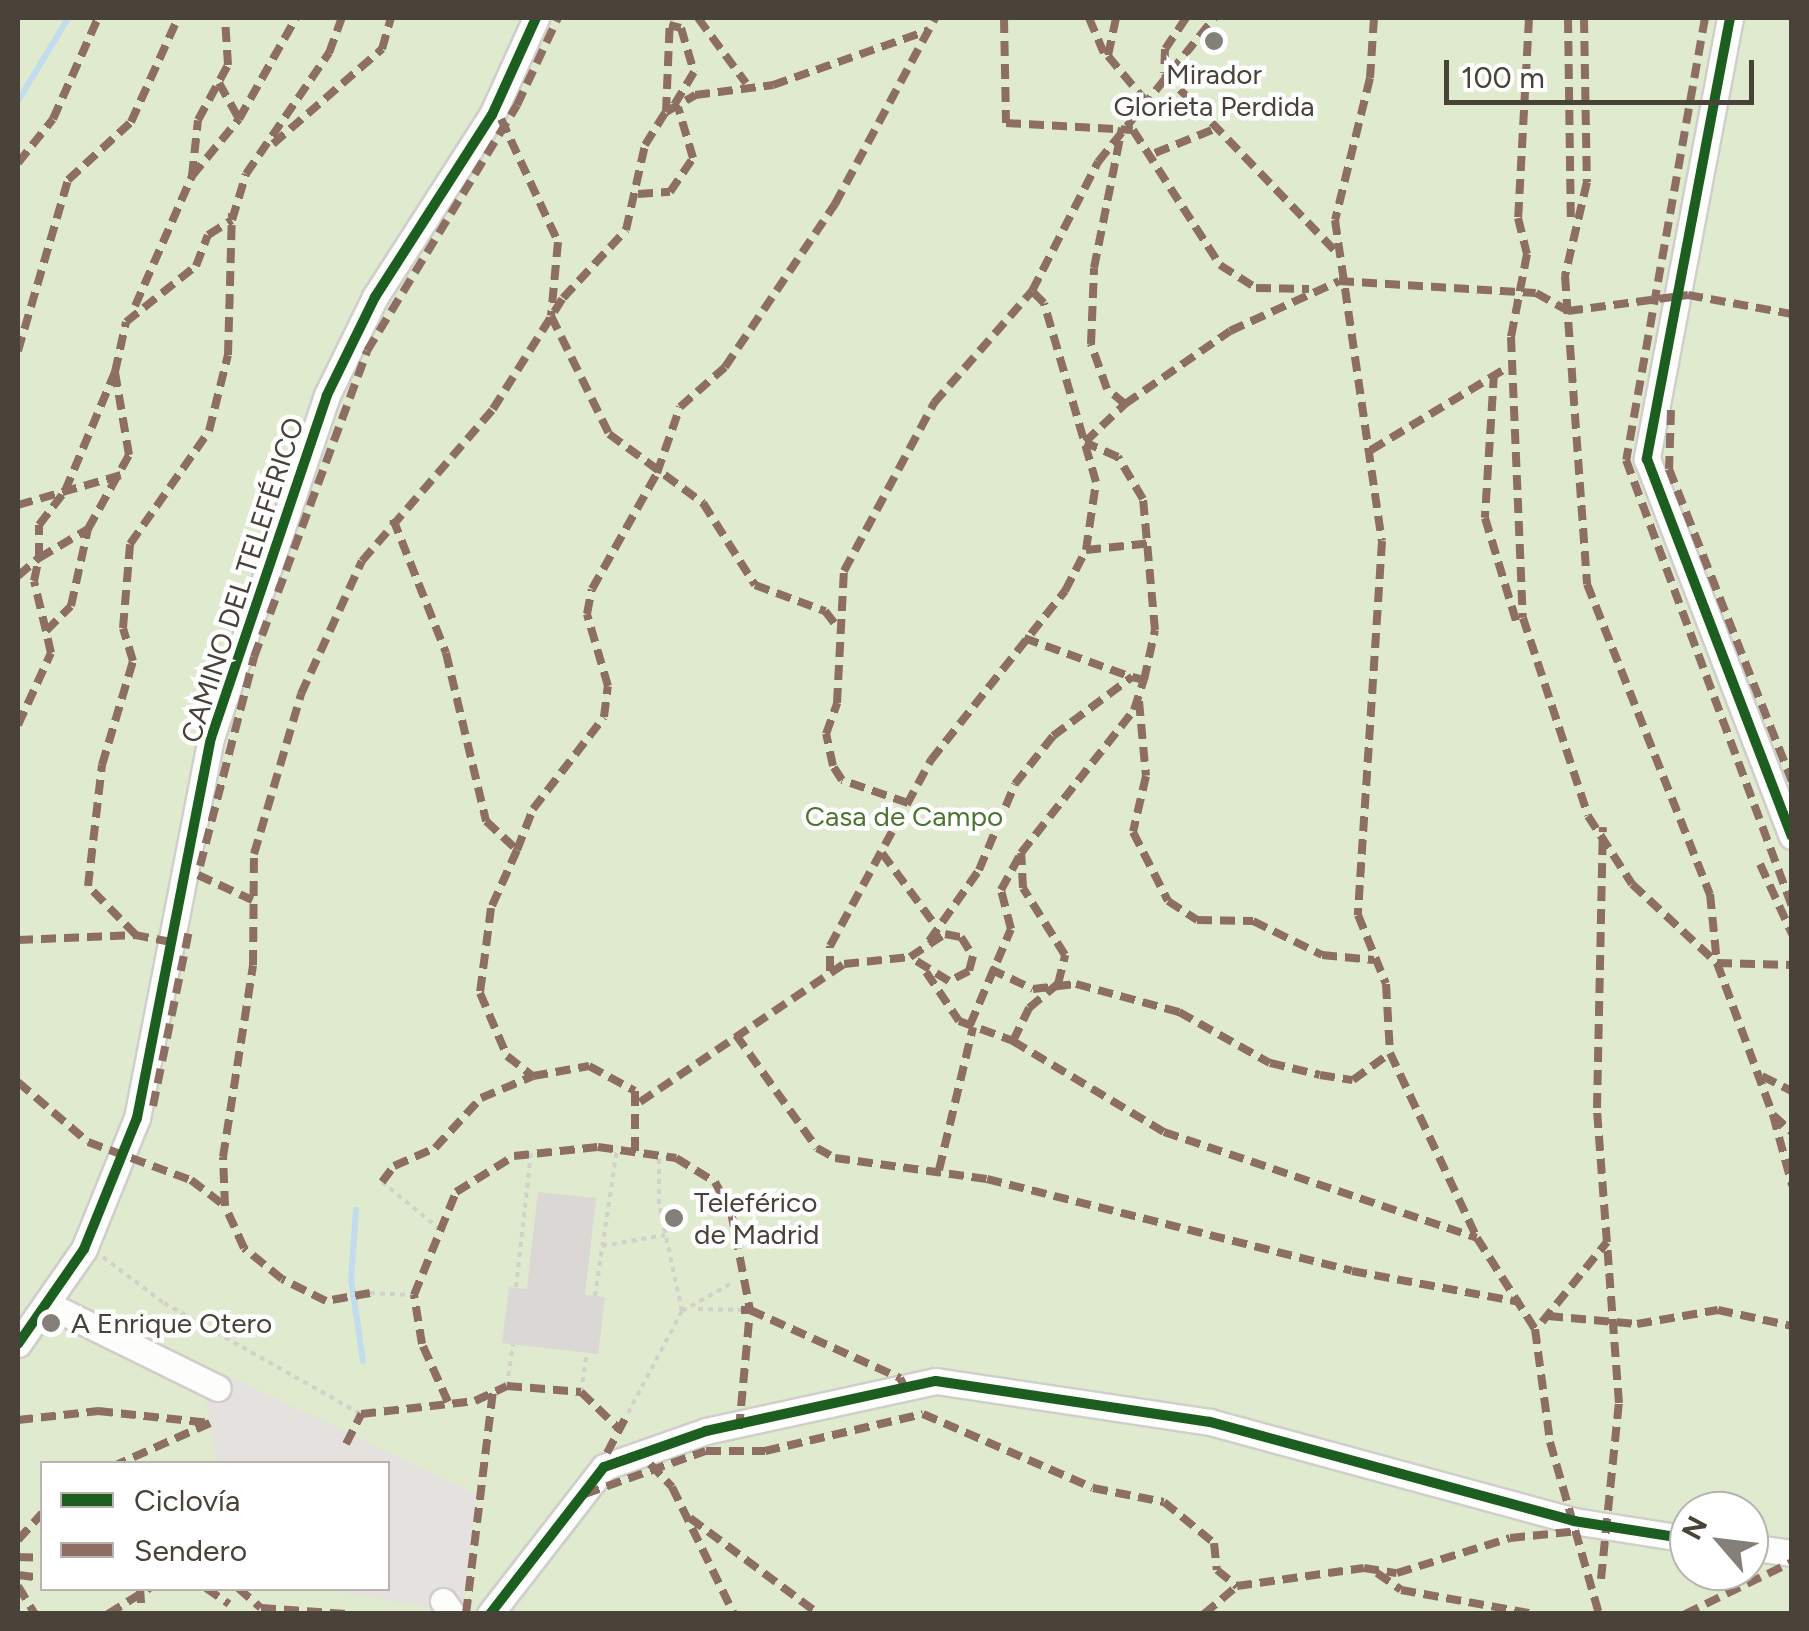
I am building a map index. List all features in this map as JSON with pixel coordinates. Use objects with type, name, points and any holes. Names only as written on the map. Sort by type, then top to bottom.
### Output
[{"type":"street","name":"CAMINO DEL TELEFÉRICO","points":[[18,1344],[49,1305],[84,1249],[137,1118],[211,738],[322,410],[375,297],[492,115],[536,18]]},
{"type":"street","points":[[1730,18],[1646,459],[1792,836]]},
{"type":"street","points":[[49,1305],[218,1388]]},
{"type":"street","points":[[490,1614],[602,1463],[706,1431],[964,1380],[1210,1422],[1574,1520],[1669,1536]]},
{"type":"path","points":[[595,1296],[617,1148]]},
{"type":"path","points":[[516,1287],[531,1153]]},
{"type":"path","points":[[628,1412],[682,1312],[666,1234],[659,1154]]},
{"type":"path","points":[[382,1182],[437,1227]]},
{"type":"path","points":[[602,1246],[666,1234]]},
{"type":"path","points":[[84,1249],[361,1414]]},
{"type":"path","points":[[697,1308],[730,1284]]},
{"type":"path","points":[[370,1293],[414,1294]]},
{"type":"path","points":[[682,1312],[697,1308],[741,1310]]},
{"type":"path","points":[[507,1386],[513,1344]]},
{"type":"path","points":[[581,1392],[587,1352]]},
{"type":"green space","name":"Casa de Campo","points":[[18,18],[1791,18],[1791,1613],[18,1613]]},
{"type":"shaded area","points":[[225,1374],[477,1495],[462,1613],[337,1591],[390,1591],[390,1461],[217,1461],[205,1392]]},
{"type":"building","points":[[538,1192],[596,1198],[585,1295],[605,1297],[598,1354],[502,1343],[509,1287],[527,1289]]},
{"type":"waterway","points":[[18,101],[68,18]]},
{"type":"waterway","points":[[356,1210],[351,1279],[363,1361]]},
{"type":"marked path","points":[[18,163],[53,119],[98,18]]},
{"type":"marked path","points":[[18,351],[68,180],[131,122],[178,18]]},
{"type":"marked path","points":[[192,176],[198,120],[228,65],[225,18]]},
{"type":"marked path","points":[[135,306],[192,176],[239,119],[296,18]]},
{"type":"marked path","points":[[18,725],[51,653],[46,631],[71,606],[88,529],[129,455],[115,372],[126,322],[196,266],[208,235],[232,220],[246,174],[329,53],[342,18]]},
{"type":"marked path","points":[[273,144],[382,49],[391,18]]},
{"type":"marked path","points":[[200,866],[254,657],[367,351],[517,105],[558,18]]},
{"type":"marked path","points":[[370,1293],[326,1301],[282,1279],[244,1248],[225,1206],[223,1157],[253,965],[254,854],[301,694],[362,561],[493,409],[563,298],[626,230],[645,145],[666,112],[670,18]]},
{"type":"marked path","points":[[698,18],[746,83]]},
{"type":"marked path","points":[[517,850],[533,809],[604,717],[608,686],[587,614],[592,589],[657,473],[680,407],[725,367],[835,204],[935,18]]},
{"type":"marked path","points":[[1004,18],[1006,123],[1133,130],[1220,265],[1256,288],[1309,289]]},
{"type":"marked path","points":[[1089,18],[1104,53]]},
{"type":"marked path","points":[[1116,18],[1108,56],[1144,99]]},
{"type":"marked path","points":[[1186,18],[1165,49],[1164,73],[1336,252]]},
{"type":"marked path","points":[[830,971],[830,946],[931,760],[1065,591],[1086,550],[1096,482],[1044,303],[1032,291],[1098,162],[1214,18]]},
{"type":"marked path","points":[[1374,18],[1370,78],[1335,220],[1382,541],[1358,915],[1386,984],[1390,1053],[1477,1238],[1535,1329],[1550,1442],[1599,1614]]},
{"type":"marked path","points":[[1529,18],[1518,218],[1527,254],[1511,337],[1523,618],[1588,816],[1632,884],[1717,963],[1773,1115],[1792,1132]]},
{"type":"marked path","points":[[1568,18],[1571,224]]},
{"type":"marked path","points":[[1584,18],[1587,182],[1565,276],[1587,584],[1710,894],[1717,963]]},
{"type":"marked path","points":[[1705,18],[1626,460],[1792,907]]},
{"type":"marked path","points":[[669,25],[681,28],[694,72],[673,107]]},
{"type":"marked path","points":[[666,112],[695,95],[773,85],[929,30]]},
{"type":"marked path","points":[[219,83],[239,119]]},
{"type":"marked path","points":[[638,194],[670,192],[693,158],[678,107]]},
{"type":"marked path","points":[[501,119],[558,242],[551,316],[609,434],[703,503],[755,585],[825,611],[836,625]]},
{"type":"marked path","points":[[926,972],[959,1021],[1013,1041],[1029,1008],[1058,984],[1065,955],[1023,888],[1021,853],[1134,710],[1144,680],[1155,630],[1143,499],[1118,457],[1085,442],[1125,404],[1107,389],[1091,344],[1094,268],[1122,128]]},
{"type":"marked path","points":[[1155,153],[1214,129]]},
{"type":"marked path","points":[[171,942],[136,935],[88,886],[102,765],[133,661],[123,628],[130,544],[209,431],[228,355],[232,213]]},
{"type":"marked path","points":[[1125,404],[1230,331],[1339,281],[1536,293],[1568,311],[1688,295],[1792,314]]},
{"type":"marked path","points":[[908,803],[842,780],[833,766],[826,734],[837,703],[844,571],[934,403],[1032,291]]},
{"type":"marked path","points":[[1371,450],[1503,370]]},
{"type":"marked path","points":[[18,576],[39,558],[39,525],[65,491],[115,372]]},
{"type":"marked path","points":[[1494,373],[1485,518],[1517,624]]},
{"type":"marked path","points":[[1671,410],[1669,469],[1792,781]]},
{"type":"marked path","points":[[18,505],[121,475]]},
{"type":"marked path","points":[[393,519],[446,653],[486,821],[517,850],[491,908],[480,993],[507,1056],[533,1076],[589,1066],[635,1091],[635,1151]]},
{"type":"marked path","points":[[46,631],[34,581],[39,558],[88,529]]},
{"type":"marked path","points":[[1086,550],[1152,543]]},
{"type":"marked path","points":[[1024,638],[1132,677]]},
{"type":"marked path","points":[[929,941],[979,870],[1015,784],[1053,736],[1132,677],[1144,680]]},
{"type":"marked path","points":[[1139,701],[1146,776],[1133,832],[1168,901],[1197,920],[1253,921],[1322,955],[1374,960]]},
{"type":"marked path","points":[[1601,1579],[1619,1403],[1597,1108],[1603,827]]},
{"type":"marked path","points":[[882,853],[935,925]]},
{"type":"marked path","points":[[970,1025],[1011,929],[1001,890],[1021,853]]},
{"type":"marked path","points":[[1760,864],[1792,934]]},
{"type":"marked path","points":[[198,875],[252,900]]},
{"type":"marked path","points":[[153,1106],[189,930]]},
{"type":"marked path","points":[[640,1102],[844,964],[910,957],[945,934],[961,937],[973,956],[969,971],[949,981],[910,957]]},
{"type":"marked path","points":[[18,940],[136,935]]},
{"type":"marked path","points":[[1717,963],[1792,965]]},
{"type":"marked path","points":[[990,969],[1033,989],[1076,984],[1179,1012],[1270,1063],[1320,1075],[1353,1080],[1390,1053]]},
{"type":"marked path","points":[[939,1170],[973,1027]]},
{"type":"marked path","points":[[736,1035],[817,1148],[835,1158],[987,1179],[1352,1271],[1520,1302]]},
{"type":"marked path","points":[[1013,1041],[1164,1132],[1477,1238]]},
{"type":"marked path","points":[[382,1182],[394,1166],[435,1148],[481,1098],[533,1076]]},
{"type":"marked path","points":[[1762,1076],[1792,1091]]},
{"type":"marked path","points":[[18,1082],[88,1142],[191,1180],[225,1206]]},
{"type":"marked path","points":[[1773,1115],[1792,1185]]},
{"type":"marked path","points":[[448,1402],[422,1344],[414,1295],[456,1192],[514,1156],[598,1147],[676,1158],[715,1182],[731,1212],[750,1310],[900,1378],[905,1388]]},
{"type":"marked path","points":[[1542,1322],[1607,1242]]},
{"type":"marked path","points":[[739,1429],[750,1310],[741,1310]]},
{"type":"marked path","points":[[1548,1316],[1637,1324],[1718,1310],[1792,1326]]},
{"type":"marked path","points":[[346,1444],[361,1414],[475,1401],[507,1386],[581,1392],[619,1429]]},
{"type":"marked path","points":[[466,1614],[493,1392]]},
{"type":"marked path","points":[[18,1420],[98,1411],[210,1423],[125,1461]]},
{"type":"marked path","points":[[607,1453],[628,1413]]},
{"type":"marked path","points":[[585,1494],[706,1451],[765,1451],[923,1414],[1093,1488],[1164,1502],[1214,1543],[1217,1570],[1237,1586],[1364,1568],[1397,1573],[1510,1538],[1579,1531]]},
{"type":"marked path","points":[[650,1464],[672,1487],[734,1614]]},
{"type":"marked path","points":[[18,1540],[40,1515]]},
{"type":"marked path","points":[[690,1518],[819,1614]]},
{"type":"marked path","points":[[18,1557],[40,1558]]},
{"type":"marked path","points":[[1685,1614],[1792,1562]]},
{"type":"marked path","points":[[1377,1573],[1401,1590],[1534,1614]]},
{"type":"marked path","points":[[18,1575],[40,1578]]},
{"type":"marked path","points":[[18,1586],[35,1614]]},
{"type":"marked path","points":[[1204,1614],[1237,1586]]},
{"type":"marked path","points":[[140,1591],[142,1614]]},
{"type":"marked path","points":[[108,1614],[145,1591]]},
{"type":"marked path","points":[[210,1591],[229,1604]]},
{"type":"marked path","points":[[241,1591],[261,1608],[347,1614]]},
{"type":"cycle path","points":[[18,1344],[84,1249],[137,1118],[211,738],[327,395],[375,297],[492,115],[536,18]]},
{"type":"cycle path","points":[[1730,18],[1647,459],[1792,836]]},
{"type":"cycle path","points":[[490,1614],[604,1467],[706,1431],[936,1381],[1210,1422],[1574,1521],[1669,1536]]},
{"type":"place","name":"Mirador Glorieta Perdida","points":[[1214,41]]},
{"type":"place","name":"Teleférico de Madrid","points":[[674,1218]]},
{"type":"place","name":"A Enrique Otero","points":[[51,1323]]}]
